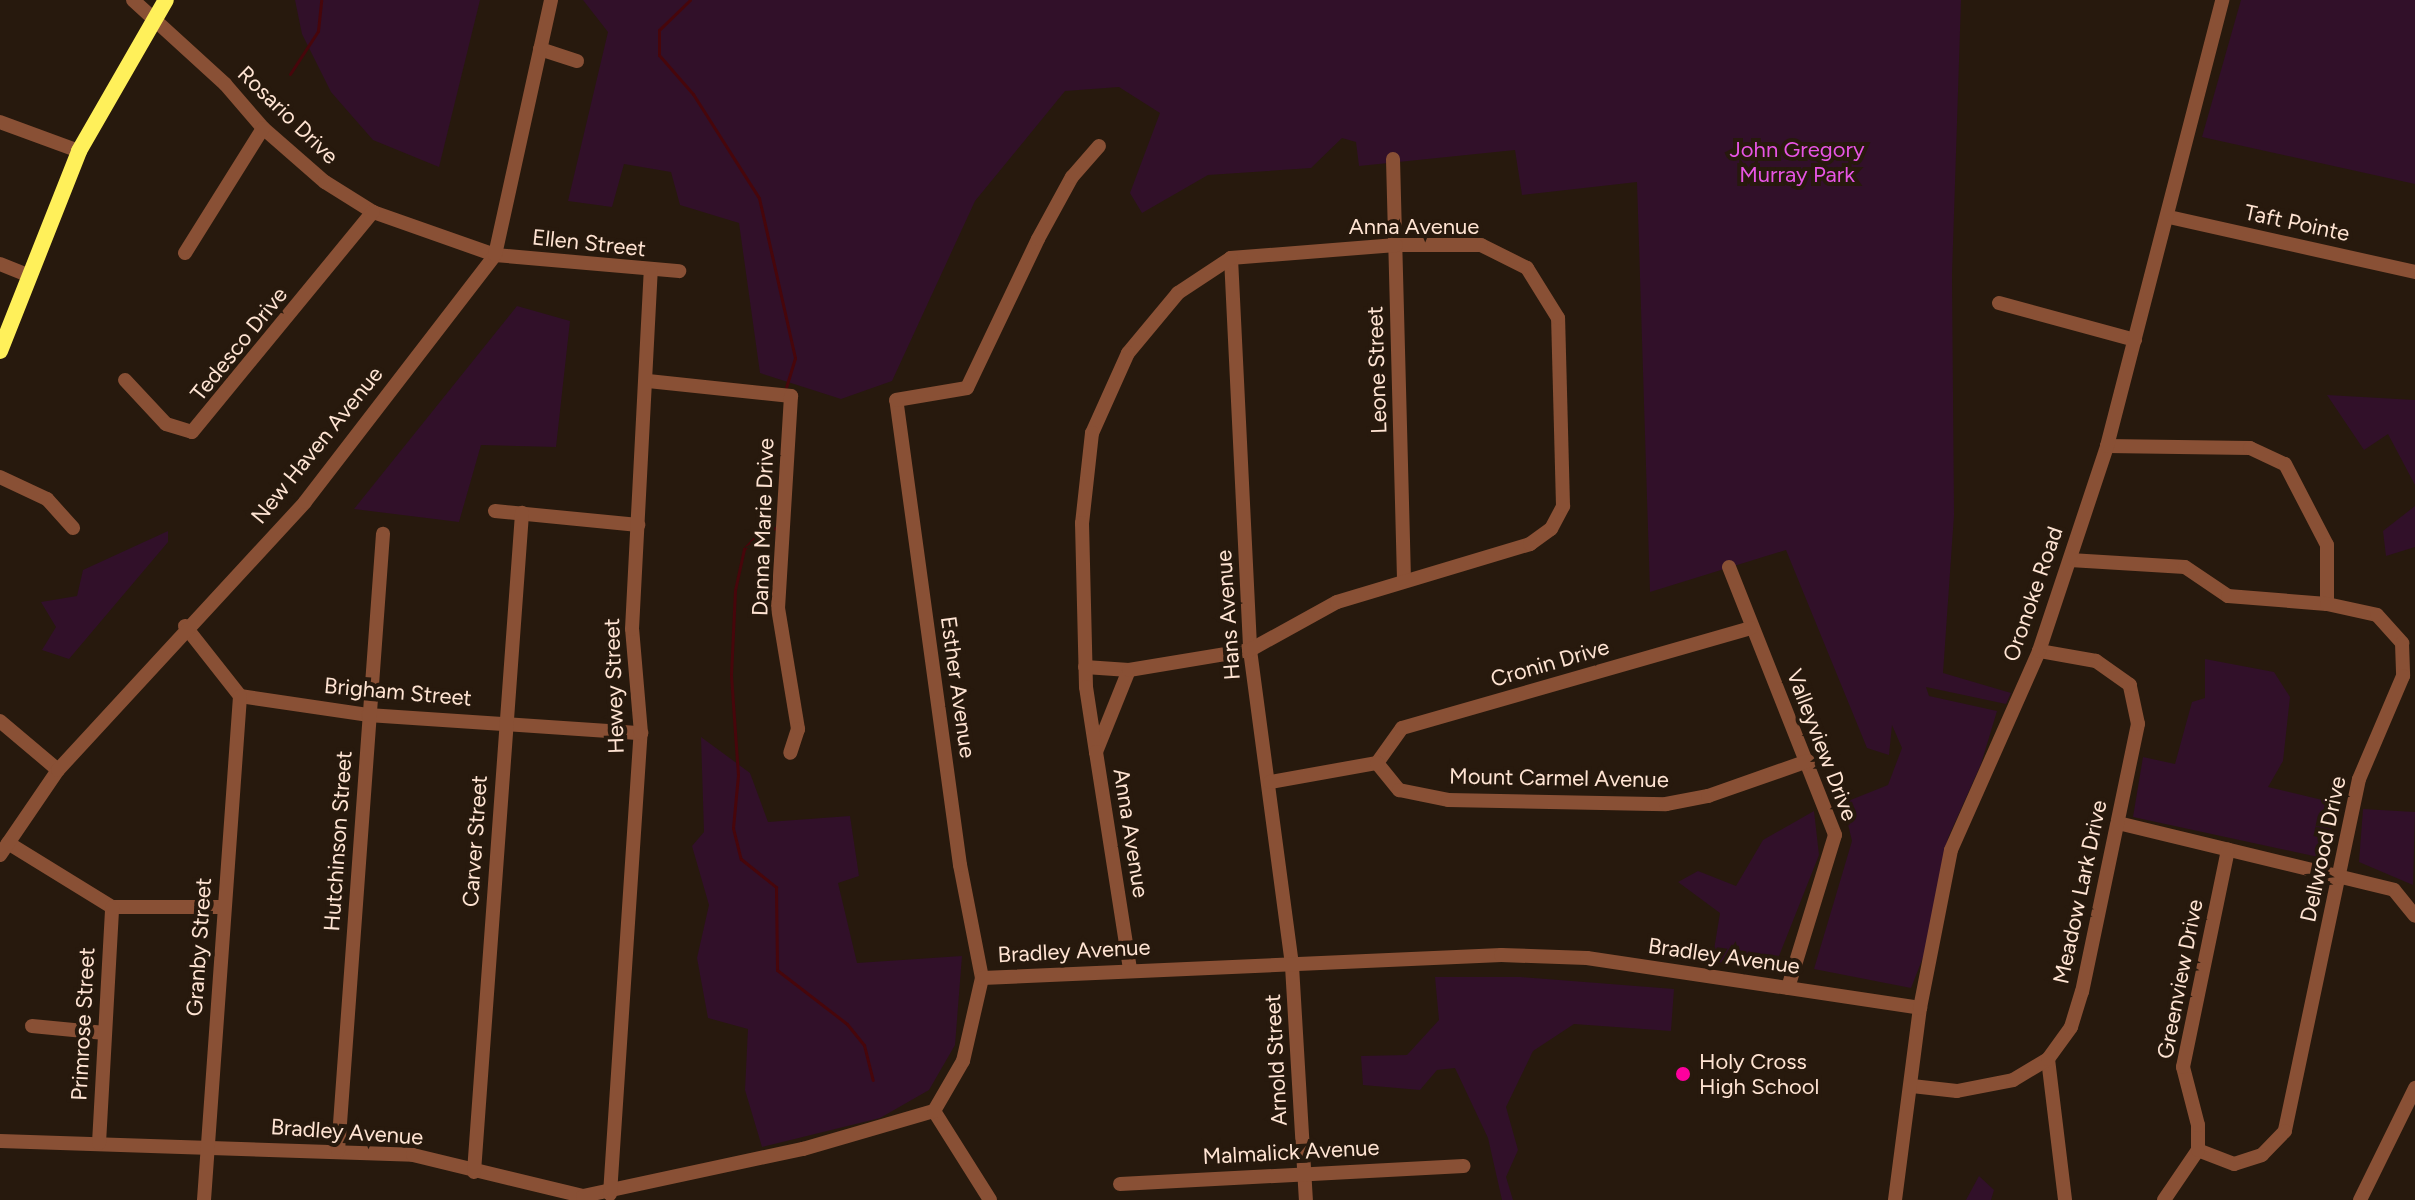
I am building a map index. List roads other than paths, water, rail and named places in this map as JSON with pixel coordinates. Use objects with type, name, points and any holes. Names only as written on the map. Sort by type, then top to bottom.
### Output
[{"type":"main road","points":[[0,351],[79,151],[166,0]]},
{"type":"street","name":"Rosario Drive","points":[[133,0],[225,84],[263,128],[325,182],[373,212],[495,255]]},
{"type":"street","name":"New Haven Avenue","points":[[4,849],[58,770],[185,626],[305,502],[495,255],[551,0]]},
{"type":"street","name":"Oronoke Road","points":[[1895,1200],[1920,1008],[1951,850],[2039,651],[2107,446],[2169,217],[2222,0]]},
{"type":"street","points":[[540,49],[577,61]]},
{"type":"street","points":[[0,122],[79,151]]},
{"type":"street","points":[[185,253],[263,128]]},
{"type":"street","name":"Esther Avenue","points":[[982,978],[960,865],[896,400],[963,390],[1072,177],[1099,146]]},
{"type":"street","name":"Leone Street","points":[[1393,159],[1404,579]]},
{"type":"street","name":"Tedesco Drive","points":[[125,380],[166,424],[192,432],[373,212]]},
{"type":"street","name":"Taft Pointe","points":[[2169,217],[2415,272]]},
{"type":"street","name":"Anna Avenue","points":[[1085,667],[1129,670],[1250,650],[1337,602],[1404,579],[1530,544],[1551,529],[1563,506],[1558,318],[1527,268],[1481,245],[1396,245],[1231,258],[1178,293],[1128,353],[1092,433],[1082,523],[1085,667],[1130,968]]},
{"type":"street","name":"Ellen Street","points":[[495,255],[651,272],[679,271]]},
{"type":"street","name":"Hans Avenue","points":[[1231,258],[1250,650],[1270,782],[1292,966]]},
{"type":"street","points":[[0,264],[29,276]]},
{"type":"street","name":"Hewey Street","points":[[610,1194],[641,733],[632,629],[648,381],[651,272]]},
{"type":"street","points":[[1999,303],[2135,340]]},
{"type":"street","name":"Danna Marie Drive","points":[[648,381],[791,396],[778,608],[798,729],[790,753]]},
{"type":"street","points":[[2107,446],[2250,448],[2285,464],[2327,545],[2327,604]]},
{"type":"street","points":[[0,477],[47,499],[73,528]]},
{"type":"street","points":[[495,511],[638,525]]},
{"type":"street","name":"Carver Street","points":[[474,1172],[522,513]]},
{"type":"street","name":"Hutchinson Street","points":[[338,1151],[383,534]]},
{"type":"street","name":"Dellwood Drive","points":[[2070,560],[2185,567],[2228,596],[2327,604],[2377,615],[2409,639],[2403,676],[2359,779],[2285,1131],[2262,1155],[2234,1164],[2198,1150]]},
{"type":"street","name":"Valleyview Drive","points":[[1729,567],[1835,835],[1788,988]]},
{"type":"street","points":[[185,626],[240,696]]},
{"type":"street","name":"Cronin Drive","points":[[1377,763],[1402,728],[1751,628]]},
{"type":"street","name":"Meadow Lark Drive","points":[[1912,1086],[1971,1088],[2013,1080],[2048,1059],[2071,1027],[2078,1004],[2138,724],[2130,685],[2096,661],[2039,651]]},
{"type":"street","name":"Anna Avenue","points":[[1096,752],[1129,670]]},
{"type":"street","name":"Brigham Street","points":[[240,696],[368,715],[641,733]]},
{"type":"street","name":"Granby Street","points":[[204,1200],[240,696]]},
{"type":"street","points":[[0,721],[58,770]]},
{"type":"street","name":"Mount Carmel Avenue","points":[[1377,763],[1399,790],[1448,800],[1666,804],[1708,796],[1808,761]]},
{"type":"street","points":[[1270,782],[1377,763]]},
{"type":"street","points":[[2118,823],[2394,890],[2415,916]]},
{"type":"street","points":[[4,849],[112,907],[224,907]]},
{"type":"street","name":"Greenview Drive","points":[[2198,1150],[2198,1125],[2183,1067],[2228,850]]},
{"type":"street","name":"Primrose Street","points":[[99,1143],[112,907]]},
{"type":"street","name":"Bradley Avenue","points":[[0,1141],[208,1144],[413,1155],[583,1198],[803,1149],[934,1111],[963,1061],[982,978],[1130,968],[1292,966],[1515,955],[1587,958],[1920,1008]]},
{"type":"street","name":"Arnold Street","points":[[1292,966],[1306,1200]]},
{"type":"street","points":[[32,1026],[105,1033]]},
{"type":"street","points":[[2048,1059],[2065,1200]]},
{"type":"street","points":[[2360,1200],[2415,1088]]},
{"type":"street","points":[[934,1111],[990,1200]]},
{"type":"street","points":[[2164,1200],[2198,1150]]},
{"type":"street","name":"Malmalick Avenue","points":[[1120,1184],[1464,1166]]},
{"type":"waterway","points":[[290,74],[318,31],[321,0]]},
{"type":"waterway","points":[[690,0],[659,30],[659,55],[693,94],[759,198],[795,358],[786,387]]},
{"type":"waterway","points":[[775,528],[757,535],[744,549],[735,590],[731,675],[738,775],[733,828],[741,859],[776,887],[777,970],[847,1024],[864,1045],[873,1080]]},
{"type":"place","name":"Holy Cross High School","points":[[1683,1074]]},
{"type":"park label","name":"John Gregory Murray Park","points":[[1797,162]]}]
